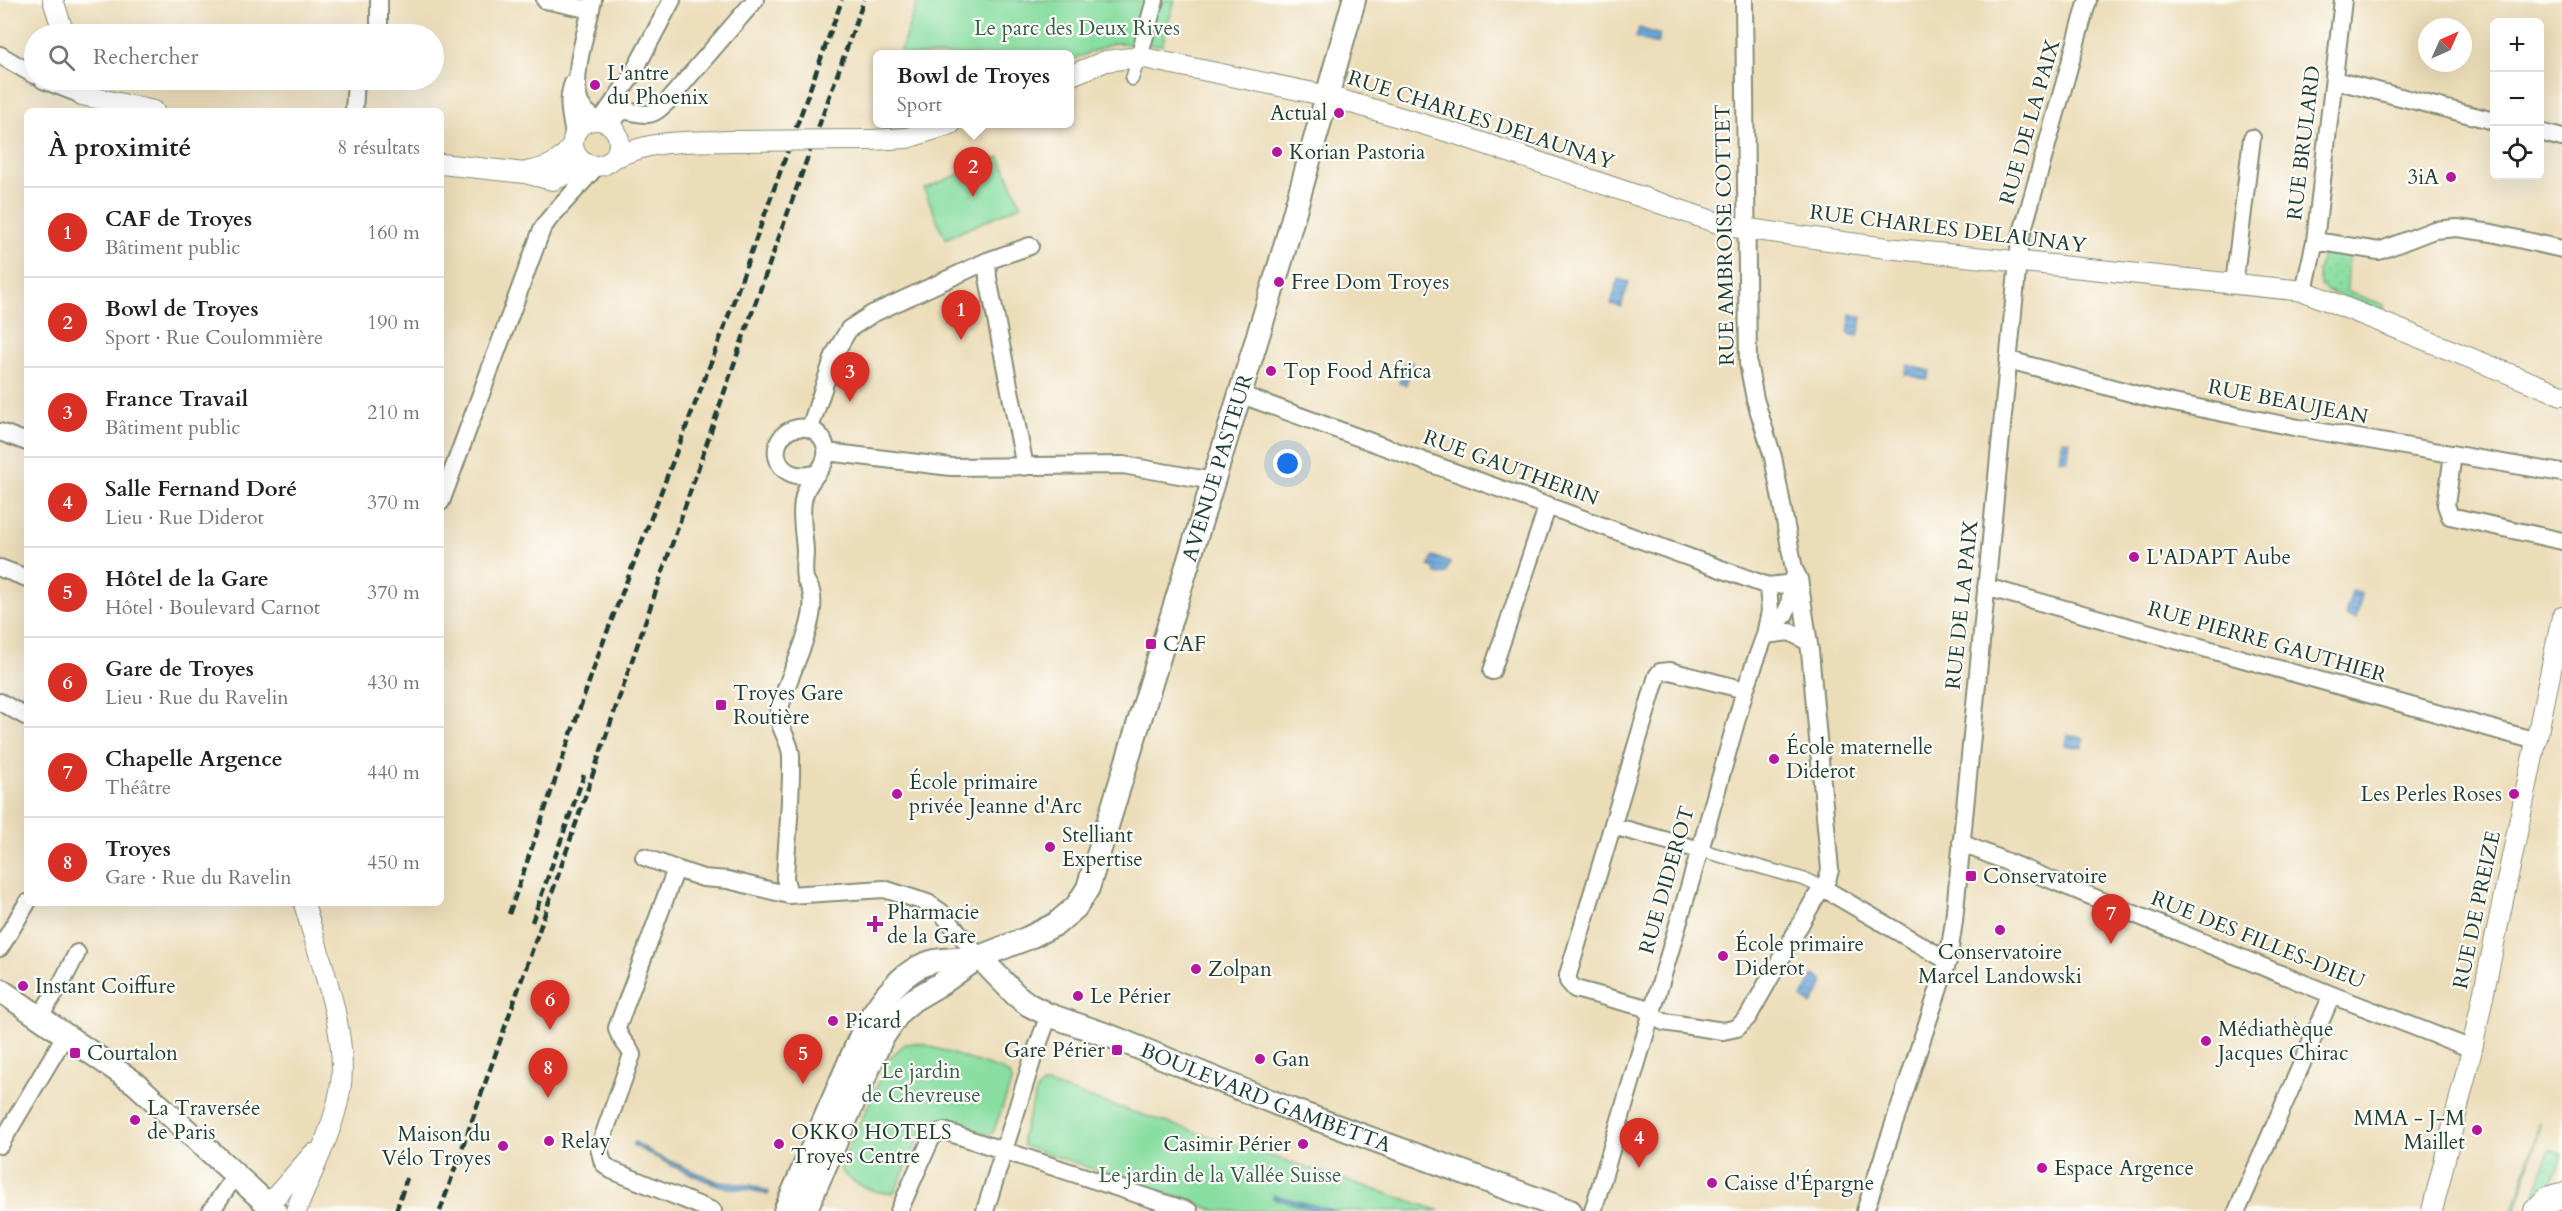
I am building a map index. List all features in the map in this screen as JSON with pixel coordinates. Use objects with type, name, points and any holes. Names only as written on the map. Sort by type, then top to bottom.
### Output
[{"type":"main road","name":"AVENUE PASTEUR","points":[[812,1173],[881,1040],[900,1011],[979,957],[1029,938],[1056,924],[1076,907],[1088,888],[1280,264],[1329,96],[1354,0]]},
{"type":"main road","name":"BOULEVARD GAMBETTA","points":[[979,957],[1016,995],[1029,1005],[1049,1015],[1110,1036],[1292,1110],[1570,1211]]},
{"type":"main road","points":[[0,990],[40,1015],[135,1083],[271,1208]]},
{"type":"main road","points":[[784,1211],[812,1173]]},
{"type":"main road","points":[[805,1211],[812,1173]]},
{"type":"main road","points":[[2537,1211],[2561,1192]]},
{"type":"street","points":[[53,0],[61,24]]},
{"type":"street","points":[[379,0],[379,24]]},
{"type":"street","points":[[545,0],[592,5],[578,71],[568,97],[568,110],[577,157],[600,163]]},
{"type":"street","points":[[606,124],[672,0]]},
{"type":"street","points":[[525,173],[544,169],[558,162],[583,124],[606,124],[625,109],[647,114],[655,112],[667,102],[754,0]]},
{"type":"street","points":[[1132,79],[1155,0]]},
{"type":"street","name":"RUE AMBROISE COTTET","points":[[1613,826],[1568,981],[1575,989],[1643,1007],[1652,1016],[1664,1022],[1723,1032],[1737,1028],[1748,1017],[1823,888],[1830,870],[1808,642],[1773,457],[1755,399],[1748,363],[1744,0]]},
{"type":"street","name":"RUE DE LA PAIX","points":[[1864,1211],[1948,961],[2021,237],[2088,0]]},
{"type":"street","name":"RUE BRULARD","points":[[2304,291],[2314,241],[2343,0]]},
{"type":"street","points":[[0,55],[24,69]]},
{"type":"street","name":"RUE CHARLES DELAUNAY","points":[[1074,74],[1106,61],[1139,57],[1329,96],[1459,135],[1727,226],[1887,248],[2304,291],[2562,395]]},
{"type":"street","points":[[578,71],[578,96],[581,106],[606,124],[633,138],[661,142],[871,140],[907,138],[936,128]]},
{"type":"street","points":[[2334,80],[2490,120]]},
{"type":"street","points":[[354,108],[355,90]]},
{"type":"street","points":[[82,95],[140,108]]},
{"type":"street","points":[[444,494],[542,229],[600,163],[620,144],[606,124]]},
{"type":"street","points":[[2544,133],[2562,138]]},
{"type":"street","points":[[2234,284],[2252,138]]},
{"type":"street","points":[[444,165],[525,173],[553,180],[639,147],[661,142]]},
{"type":"street","points":[[2314,241],[2379,250],[2434,230],[2471,230],[2562,249]]},
{"type":"street","points":[[810,428],[835,353],[849,329],[873,314],[987,261],[1030,246]]},
{"type":"street","points":[[987,261],[988,278],[1025,467]]},
{"type":"street","name":"RUE BEAUJEAN","points":[[2008,360],[2153,399],[2562,473]]},
{"type":"street","name":"RUE GAUTHERIN","points":[[1239,394],[1768,586],[1795,577]]},
{"type":"street","points":[[789,895],[785,878],[792,753],[779,714],[810,622],[812,592],[805,579],[802,504],[814,474],[825,461],[827,452],[825,442],[810,428],[800,427],[790,430],[782,436],[777,446],[777,457],[781,467],[790,474],[802,477],[814,474]]},
{"type":"street","points":[[0,432],[24,441]]},
{"type":"street","points":[[827,452],[951,467],[1123,465],[1212,481]]},
{"type":"street","points":[[2453,454],[2446,505],[2450,516],[2562,541]]},
{"type":"street","points":[[790,474],[794,491],[795,548]]},
{"type":"street","points":[[1492,671],[1548,505]]},
{"type":"street","points":[[0,568],[24,577]]},
{"type":"street","name":"RUE DIDEROT","points":[[1593,1211],[1652,1016],[1745,690],[1765,635],[1784,616],[1789,605],[1795,577]]},
{"type":"street","points":[[1768,586],[1770,611],[1765,635],[1790,632],[1808,642]]},
{"type":"street","name":"RUE PIERRE GAUTHIER","points":[[1986,588],[2536,741]]},
{"type":"street","name":"RUE DE PREIZE","points":[[2432,1211],[2472,1049],[2536,741],[2559,654],[2556,639],[2562,617]]},
{"type":"street","points":[[1745,690],[1670,671],[1660,672],[1613,826],[1806,880],[1948,961]]},
{"type":"street","points":[[0,702],[24,715]]},
{"type":"street","name":"RUE DES FILLES-DIEU","points":[[1961,843],[2332,995],[2472,1049]]},
{"type":"street","points":[[645,856],[703,878],[728,880],[789,895],[884,889],[928,903],[941,912],[979,957]]},
{"type":"street","points":[[676,869],[617,1028],[619,1038],[629,1048],[632,1055],[598,1148],[603,1163],[611,1170],[713,1211]]},
{"type":"street","points":[[0,948],[25,906]]},
{"type":"street","points":[[296,1211],[336,1109],[343,1060],[342,1044],[304,906]]},
{"type":"street","points":[[40,1015],[60,986],[77,953]]},
{"type":"street","points":[[2237,1211],[2332,995]]},
{"type":"street","points":[[985,1211],[1042,1030],[1049,1015]]},
{"type":"street","points":[[0,1146],[66,1034]]},
{"type":"street","points":[[898,1211],[931,1139],[937,1133],[944,1131],[1189,1211]]},
{"type":"street","points":[[271,1208],[324,1140]]},
{"type":"street","points":[[211,1211],[235,1176]]},
{"type":"green space","name":"Le parc des Deux Rives","points":[[918,0],[1175,0],[1162,45],[1114,43],[1074,59],[1074,50],[901,50]]},
{"type":"green space","points":[[1000,157],[1021,205],[945,239],[924,189]]},
{"type":"green space","points":[[2326,251],[2349,254],[2347,291],[2384,305],[2384,311],[2327,291],[2320,285],[2318,272],[2322,254]]},
{"type":"green space","name":"Le jardin de Chevreuse","points":[[914,1043],[1004,1071],[1010,1076],[1011,1083],[993,1133],[986,1134],[933,1119],[924,1128],[896,1189],[893,1193],[880,1192],[851,1180],[841,1171],[841,1164],[890,1058],[905,1044]]},
{"type":"green space","name":"Le jardin de la Vallée Suisse","points":[[1047,1084],[1441,1211],[1218,1211],[1024,1146],[1022,1137],[1037,1090]]},
{"type":"green space","points":[[2540,1123],[2516,1211],[2513,1211]]},
{"type":"green space","points":[[2550,1150],[2562,1154],[2558,1169],[2545,1190],[2533,1200],[2547,1153]]},
{"type":"water","points":[[1639,28],[1660,35],[1657,44],[1636,38]]},
{"type":"water","points":[[1618,279],[1629,282],[1621,307],[1611,304]]},
{"type":"water","points":[[1851,314],[1862,317],[1858,336],[1848,334]]},
{"type":"water","points":[[1406,361],[1412,362],[1406,385],[1399,383]]},
{"type":"water","points":[[1908,365],[1930,371],[1927,380],[1905,374]]},
{"type":"water","points":[[2062,440],[2070,441],[2067,460],[2059,459]]},
{"type":"water","points":[[1433,556],[1450,563],[1446,573],[1436,574],[1434,568],[1429,566]]},
{"type":"water","points":[[2352,591],[2362,594],[2356,619],[2345,616]]},
{"type":"water","points":[[2067,735],[2084,738],[2082,748],[2065,745]]},
{"type":"water","points":[[1814,975],[1823,980],[1821,983],[1823,985],[1812,1005],[1801,998]]},
{"type":"water","points":[[635,1142],[658,1156],[719,1182],[751,1185],[769,1192],[768,1195],[724,1187],[707,1181],[643,1151],[633,1145]]},
{"type":"water","points":[[1274,1195],[1336,1211],[1320,1211],[1273,1198]]},
{"type":"railway","points":[[509,914],[599,653],[720,339],[842,0]]},
{"type":"railway","points":[[440,1211],[745,332],[864,0]]},
{"type":"railway","points":[[532,922],[584,775]]},
{"type":"railway","points":[[396,1211],[407,1178]]},
{"type":"place","name":"L'antre du Phoenix","points":[[595,85]]},
{"type":"place","name":"Actual","points":[[1339,113]]},
{"type":"place","name":"Korian Pastoria","points":[[1277,152]]},
{"type":"place","name":"3iA","points":[[2451,177]]},
{"type":"place","name":"Bowl de Troyes","points":[[973,197]]},
{"type":"place","name":"Free Dom Troyes","points":[[1279,282]]},
{"type":"place","name":"CAF de Troyes","points":[[961,340]]},
{"type":"place","name":"Top Food Africa","points":[[1271,371]]},
{"type":"place","name":"France Travail","points":[[850,402]]},
{"type":"place","name":"L'ADAPT Aube","points":[[2134,557]]},
{"type":"place","name":"CAF","points":[[1151,644]]},
{"type":"place","name":"Troyes Gare Routière","points":[[721,705]]},
{"type":"place","name":"École maternelle Diderot","points":[[1774,759]]},
{"type":"place","name":"École primaire privée Jeanne d'Arc","points":[[897,794]]},
{"type":"place","name":"Les Perles Roses","points":[[2514,794]]},
{"type":"place","name":"Stelliant Expertise","points":[[1050,847]]},
{"type":"place","name":"Conservatoire","points":[[1971,876]]},
{"type":"place","name":"Pharmacie de la Gare","points":[[875,924]]},
{"type":"place","name":"Conservatoire Marcel Landowski","points":[[2000,930]]},
{"type":"place","name":"Chapelle Argence","points":[[2111,944]]},
{"type":"place","name":"École primaire Diderot","points":[[1723,956]]},
{"type":"place","name":"Zolpan","points":[[1196,969]]},
{"type":"place","name":"Instant Coiffure","points":[[23,986]]},
{"type":"place","name":"Le Périer","points":[[1078,996]]},
{"type":"place","name":"Picard","points":[[833,1021]]},
{"type":"place","name":"Gare de Troyes","points":[[550,1030]]},
{"type":"place","name":"Médiathèque Jacques Chirac","points":[[2206,1041]]},
{"type":"place","name":"Gare Périer","points":[[1117,1050]]},
{"type":"place","name":"Courtalon","points":[[75,1053]]},
{"type":"place","name":"Gan","points":[[1260,1059]]},
{"type":"place","name":"Hôtel de la Gare","points":[[803,1084]]},
{"type":"place","name":"Troyes","points":[[548,1098]]},
{"type":"place","name":"La Traversée de Paris","points":[[135,1120]]},
{"type":"place","name":"MMA - J-M Maillet","points":[[2477,1130]]},
{"type":"place","name":"Relay","points":[[549,1141]]},
{"type":"place","name":"OKKO HOTELS Troyes Centre","points":[[779,1144]]},
{"type":"place","name":"Casimir Périer","points":[[1303,1144]]},
{"type":"place","name":"Maison du Vélo Troyes","points":[[503,1146]]},
{"type":"place","name":"Salle Fernand Doré","points":[[1639,1168]]},
{"type":"place","name":"Espace Argence","points":[[2042,1168]]},
{"type":"place","name":"Caisse d'Épargne","points":[[1712,1183]]}]
